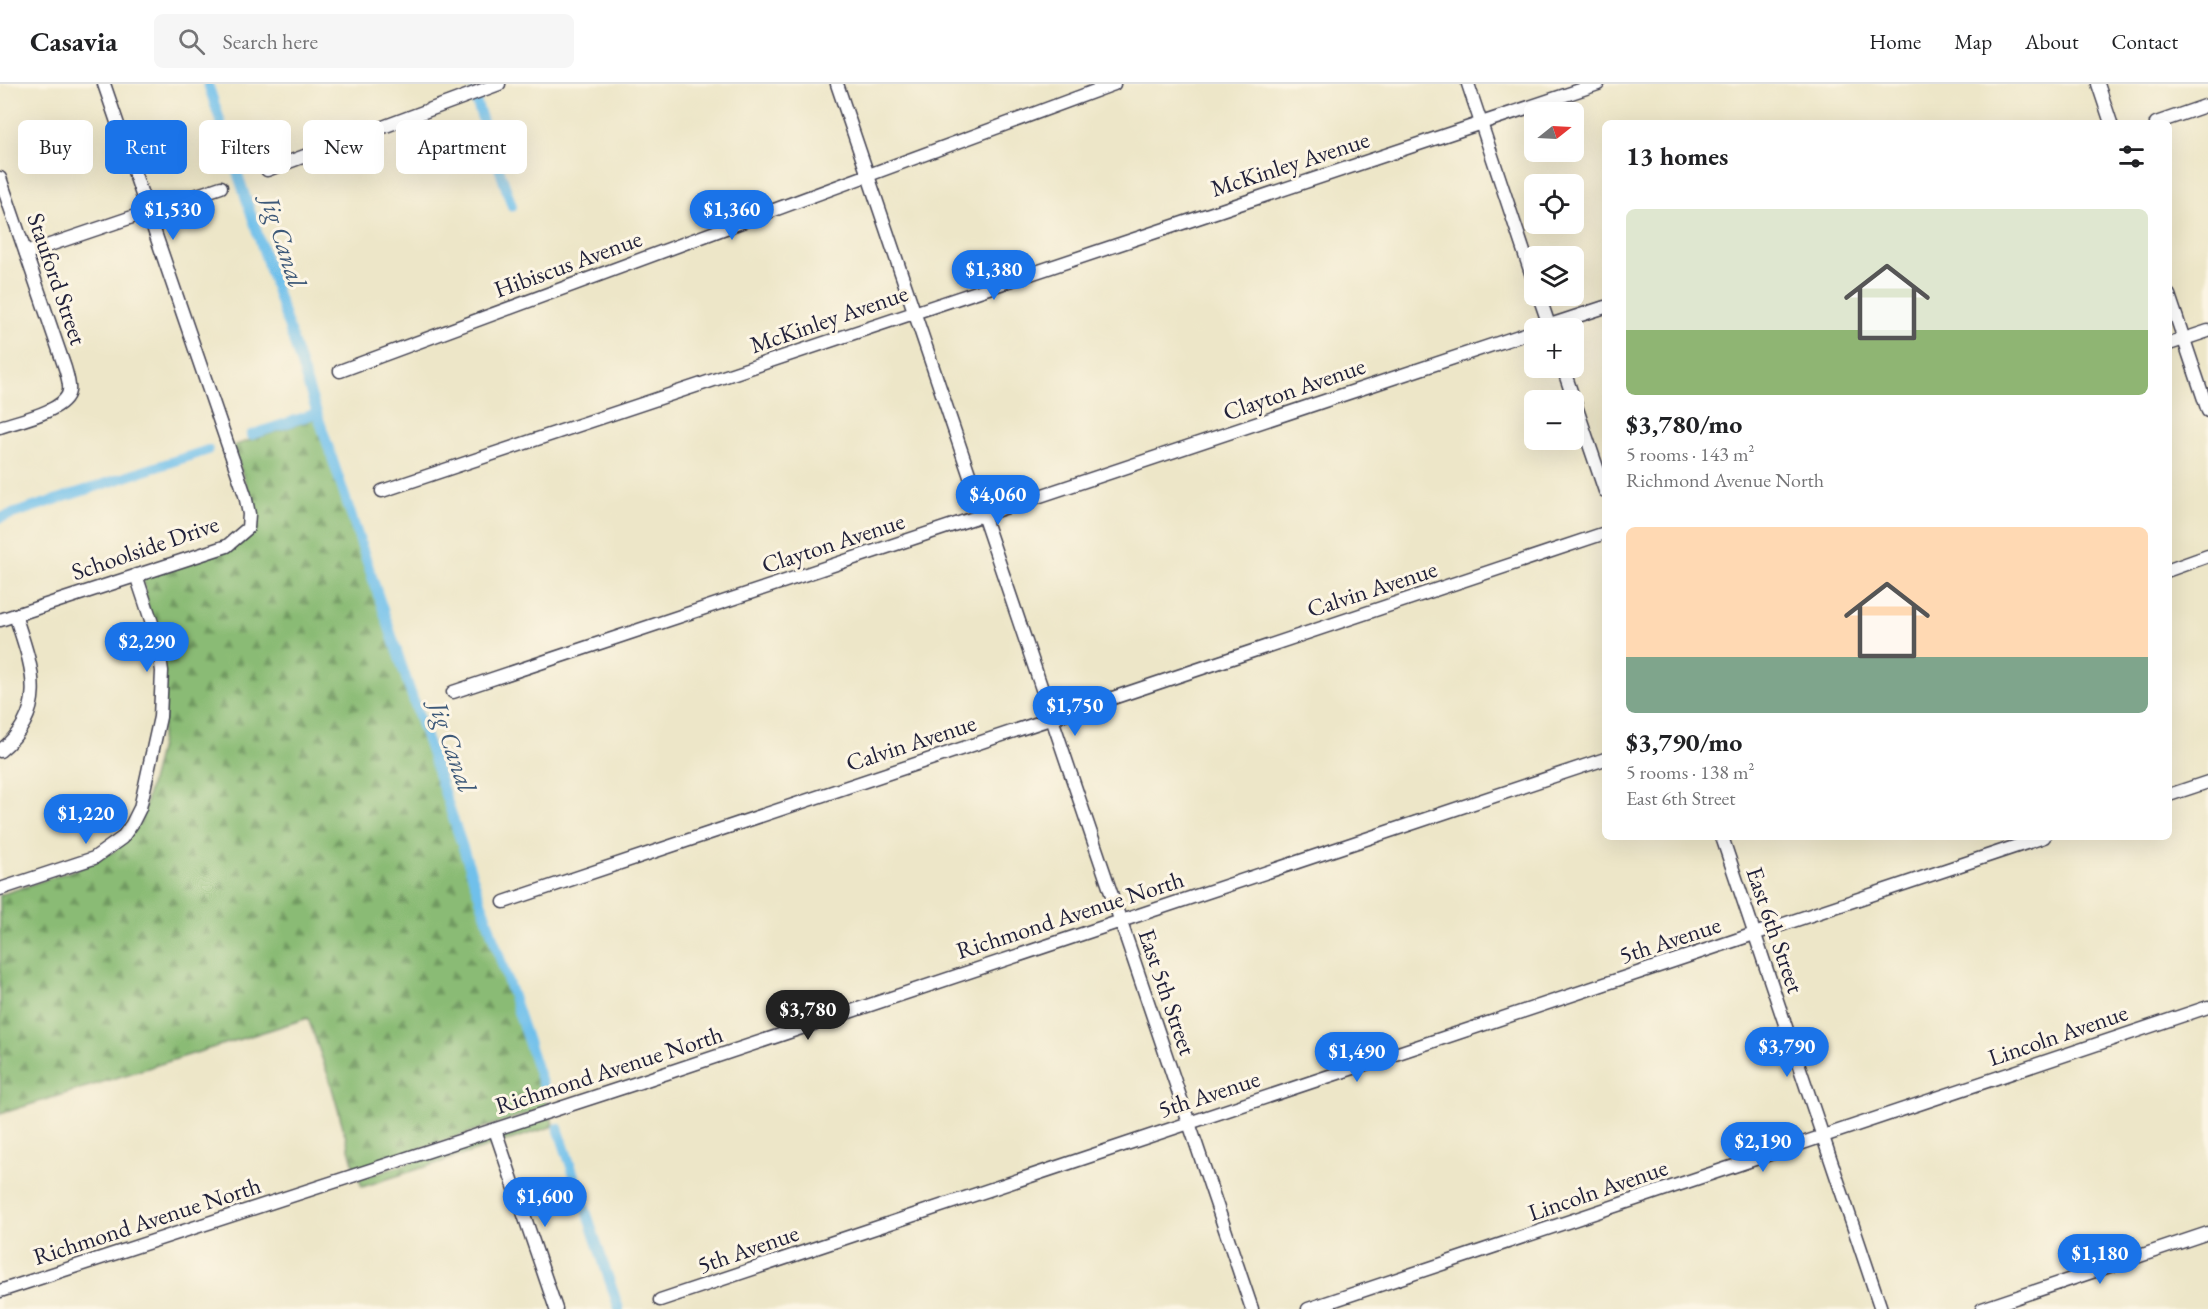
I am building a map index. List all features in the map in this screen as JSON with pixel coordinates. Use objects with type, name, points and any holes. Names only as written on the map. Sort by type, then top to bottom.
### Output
[{"type":"street","points":[[104,84],[147,211]]},
{"type":"street","points":[[291,161],[498,84]]},
{"type":"street","name":"East 5th Street","points":[[837,84],[1252,1309]]},
{"type":"street","name":"Hibiscus Avenue","points":[[340,371],[1114,84]]},
{"type":"street","points":[[1468,84],[1524,252]]},
{"type":"street","name":"McKinley Avenue","points":[[382,491],[1598,84]]},
{"type":"street","points":[[2098,84],[2110,120]]},
{"type":"street","points":[[2165,120],[2208,105]]},
{"type":"street","name":"Stauford Street","points":[[0,178],[68,378],[68,395],[64,402],[54,408],[0,427]]},
{"type":"street","points":[[26,253],[221,187]]},
{"type":"street","name":"Schoolside Drive","points":[[0,620],[227,546],[248,528],[249,514],[245,495],[147,211]]},
{"type":"street","points":[[2172,304],[2208,411]]},
{"type":"street","points":[[1575,318],[1602,308]]},
{"type":"street","points":[[2172,343],[2208,331]]},
{"type":"street","name":"Clayton Avenue","points":[[453,692],[1524,334]]},
{"type":"street","points":[[1566,378],[1602,482]]},
{"type":"street","name":"Calvin Avenue","points":[[504,902],[1602,534]]},
{"type":"street","points":[[2172,569],[2208,556]]},
{"type":"street","points":[[0,889],[82,862],[108,849],[122,838],[140,808],[160,717],[162,671],[157,639],[136,575]]},
{"type":"street","points":[[0,751],[23,727],[33,692],[31,666],[15,615]]},
{"type":"street","name":"Richmond Avenue North","points":[[0,1291],[495,1130],[1602,760]]},
{"type":"street","points":[[2172,794],[2208,782]]},
{"type":"street","name":"East 6th Street","points":[[1723,840],[1881,1309]]},
{"type":"street","name":"5th Avenue","points":[[660,1300],[2035,840]]},
{"type":"street","name":"Lincoln Avenue","points":[[1308,1309],[2208,1007]]},
{"type":"street","points":[[495,1130],[556,1309]]},
{"type":"street","points":[[1982,1309],[2208,1233]]},
{"type":"green space","points":[[322,416],[547,1107],[355,1170],[330,1081],[308,1018],[0,1114],[0,895],[80,868],[115,851],[141,822],[160,746],[165,707],[143,578],[247,538],[255,523],[254,509],[233,446]]},
{"type":"green space","points":[[551,1117],[554,1126],[362,1187],[359,1179]]},
{"type":"waterway","name":"Jig Canal","points":[[208,84],[317,413]]},
{"type":"waterway","points":[[476,101],[512,206]]},
{"type":"waterway","name":"Jig Canal","points":[[251,435],[317,413],[546,1095]]},
{"type":"waterway","name":"Jig Canal","points":[[0,518],[208,450]]},
{"type":"waterway","name":"Jig Canal","points":[[558,1128],[619,1309]]}]
